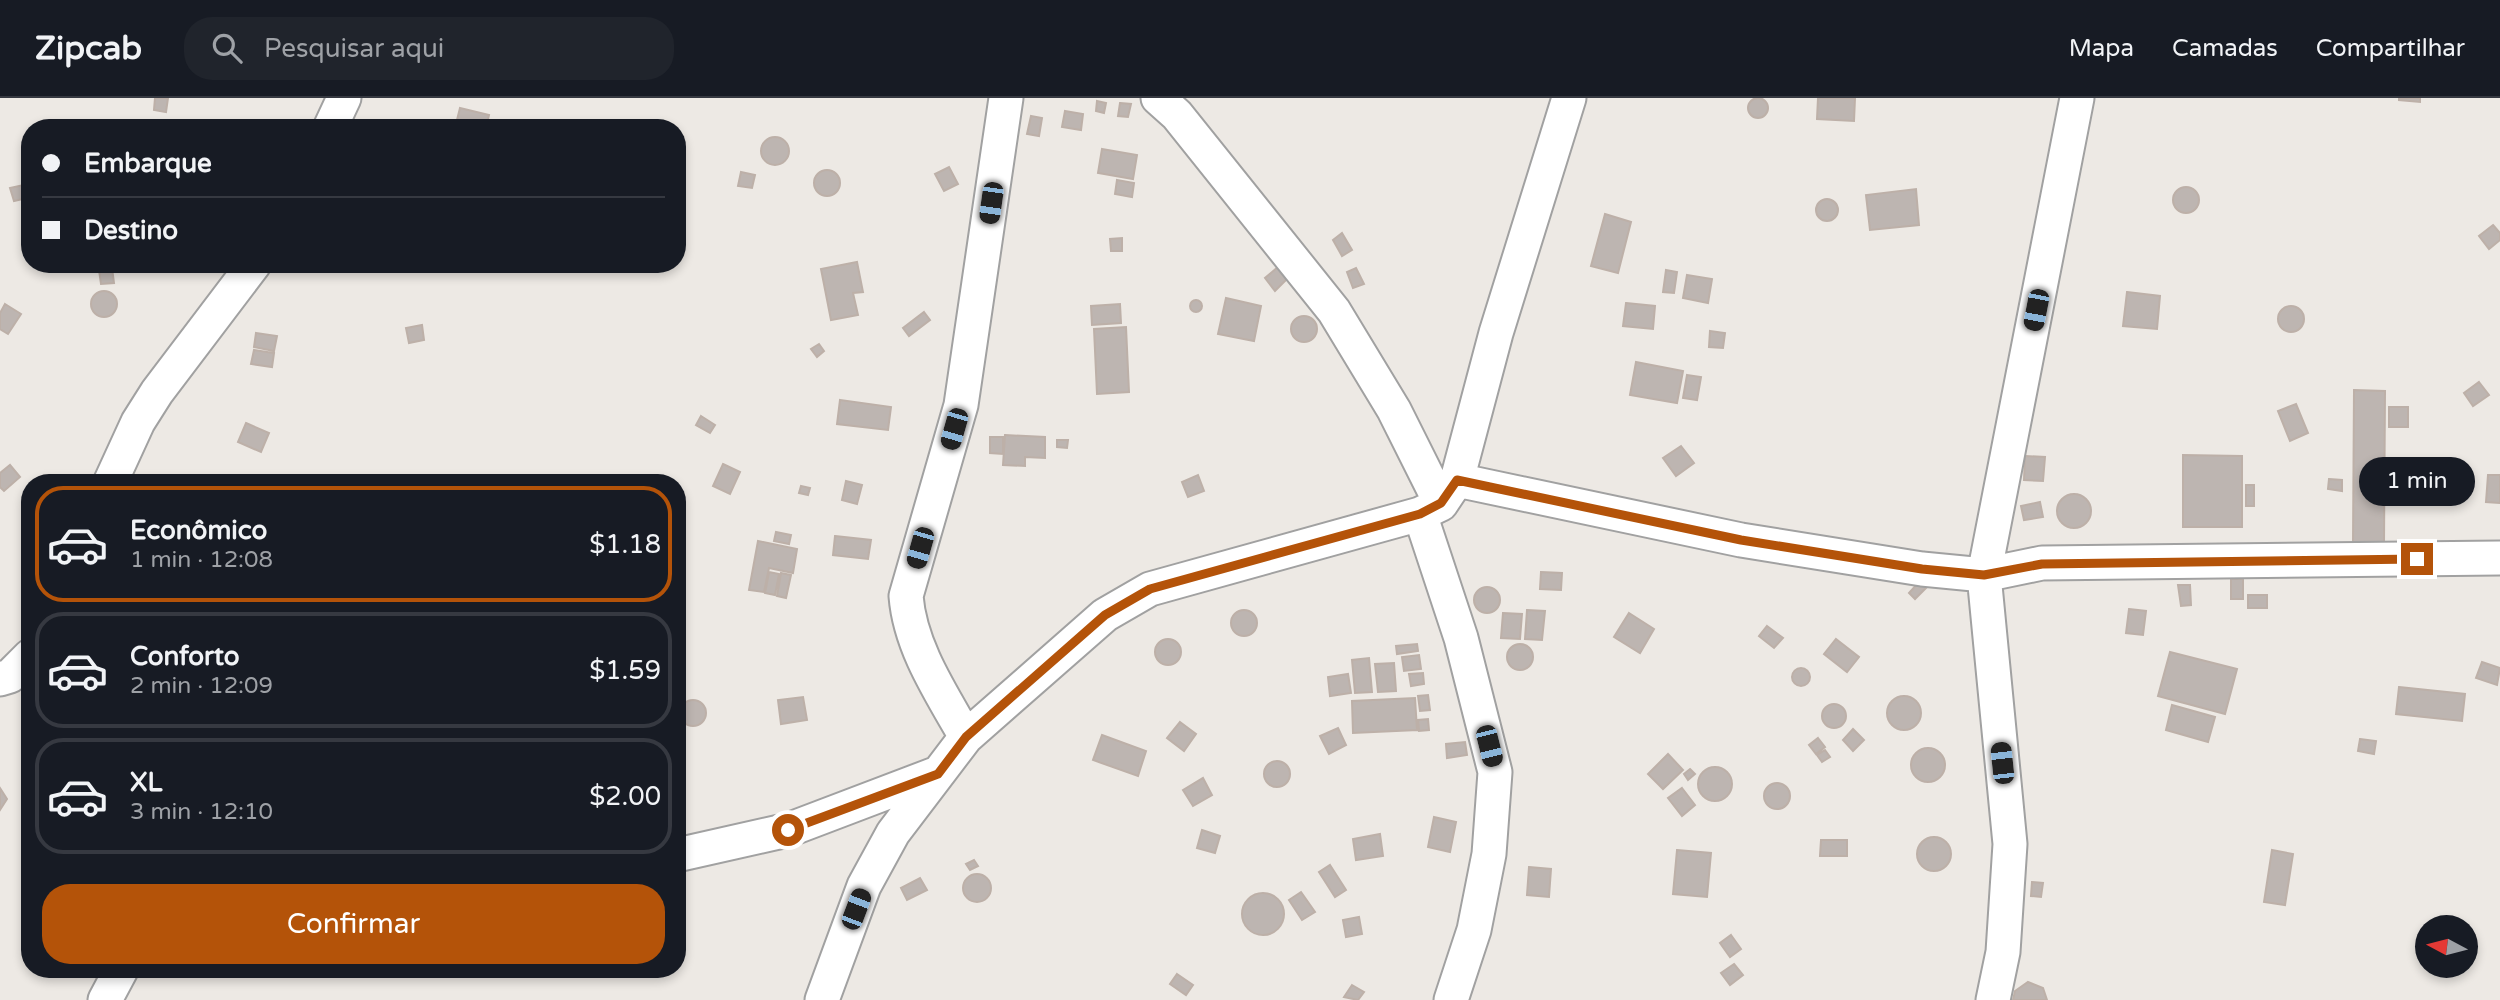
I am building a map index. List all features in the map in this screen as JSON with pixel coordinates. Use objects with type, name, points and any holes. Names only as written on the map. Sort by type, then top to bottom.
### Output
[{"type":"street","points":[[334,119],[344,98]]},
{"type":"street","points":[[966,737],[930,672],[908,618],[906,596],[961,405],[1006,98]]},
{"type":"street","points":[[1158,98],[1177,115],[1334,311],[1394,410],[1439,499],[1461,638],[1495,772],[1484,879],[1474,930],[1451,1000]]},
{"type":"street","points":[[1439,499],[1496,333],[1569,98]]},
{"type":"street","points":[[1993,1000],[2003,952],[2010,844],[1984,575],[2077,98]]},
{"type":"street","points":[[114,474],[138,422],[157,393],[247,273]]},
{"type":"street","points":[[822,1000],[864,886],[893,833],[966,737],[1105,615],[1150,589],[1439,499],[1741,540],[1922,569],[1984,575],[2042,564],[2500,558]]},
{"type":"street","points":[[0,679],[10,676],[21,665]]},
{"type":"street","points":[[686,853],[788,830],[938,774]]},
{"type":"street","points":[[105,1000],[117,978]]},
{"type":"building","points":[[155,98],[168,98],[166,112],[154,110]]},
{"type":"building","points":[[1754,98],[1762,98],[1768,108],[1762,118],[1754,118],[1748,112],[1748,104]]},
{"type":"building","points":[[1818,98],[1855,98],[1854,121],[1817,119]]},
{"type":"building","points":[[2420,98],[2420,102],[2399,100]]},
{"type":"building","points":[[1097,101],[1106,103],[1104,113],[1096,111]]},
{"type":"building","points":[[1120,103],[1131,104],[1128,117],[1118,116]]},
{"type":"building","points":[[460,108],[489,115],[488,119],[457,119]]},
{"type":"building","points":[[1065,111],[1083,114],[1081,130],[1062,127]]},
{"type":"building","points":[[1031,116],[1042,118],[1039,136],[1027,134]]},
{"type":"building","points":[[775,137],[785,141],[789,151],[785,161],[775,165],[765,161],[761,151],[765,141]]},
{"type":"building","points":[[1102,149],[1137,155],[1133,179],[1098,173]]},
{"type":"building","points":[[949,167],[958,184],[944,191],[935,174]]},
{"type":"building","points":[[827,170],[836,174],[840,183],[836,192],[827,196],[818,192],[814,183],[818,174]]},
{"type":"building","points":[[741,172],[755,175],[752,188],[738,186]]},
{"type":"building","points":[[1117,180],[1134,183],[1132,197],[1115,194]]},
{"type":"building","points":[[21,186],[21,199],[14,201],[10,188]]},
{"type":"building","points":[[2186,187],[2195,191],[2199,200],[2195,209],[2186,213],[2177,209],[2173,200],[2177,191]]},
{"type":"building","points":[[1916,189],[1919,225],[1870,230],[1866,195]]},
{"type":"building","points":[[1827,199],[1835,202],[1838,210],[1835,218],[1827,221],[1819,218],[1816,210],[1819,202]]},
{"type":"building","points":[[1605,214],[1631,222],[1618,273],[1591,266]]},
{"type":"building","points":[[2493,225],[2500,233],[2500,240],[2489,249],[2479,236]]},
{"type":"building","points":[[1342,233],[1352,250],[1342,256],[1333,240]]},
{"type":"building","points":[[1122,238],[1122,251],[1111,251],[1110,239]]},
{"type":"building","points":[[857,262],[863,292],[853,293],[858,315],[831,320],[821,269]]},
{"type":"building","points":[[1278,267],[1288,278],[1275,291],[1265,278]]},
{"type":"building","points":[[1356,268],[1364,284],[1353,288],[1347,272]]},
{"type":"building","points":[[1666,270],[1677,272],[1674,293],[1663,292]]},
{"type":"building","points":[[99,273],[113,273],[114,283],[101,284]]},
{"type":"building","points":[[1687,275],[1712,279],[1708,303],[1683,298]]},
{"type":"building","points":[[104,291],[113,295],[117,304],[113,313],[104,317],[95,313],[91,304],[95,295]]},
{"type":"building","points":[[2127,292],[2160,296],[2157,329],[2123,326]]},
{"type":"building","points":[[1226,298],[1261,306],[1254,341],[1218,334]]},
{"type":"building","points":[[1196,300],[1202,306],[1196,312],[1190,306]]},
{"type":"building","points":[[1626,303],[1655,306],[1653,329],[1623,326]]},
{"type":"building","points":[[5,304],[21,314],[8,334],[0,329],[0,313]]},
{"type":"building","points":[[1120,304],[1121,323],[1092,325],[1091,306]]},
{"type":"building","points":[[2291,306],[2300,310],[2304,319],[2300,328],[2291,332],[2282,328],[2278,319],[2282,310]]},
{"type":"building","points":[[924,312],[930,320],[909,336],[903,328]]},
{"type":"building","points":[[1304,316],[1313,320],[1317,329],[1313,338],[1304,342],[1295,338],[1291,329],[1295,320]]},
{"type":"building","points":[[422,325],[424,340],[409,343],[406,328]]},
{"type":"building","points":[[1126,327],[1129,392],[1097,394],[1094,329]]},
{"type":"building","points":[[1710,331],[1725,333],[1723,348],[1709,347]]},
{"type":"building","points":[[256,333],[277,336],[274,351],[254,347]]},
{"type":"building","points":[[819,344],[824,351],[817,357],[811,349]]},
{"type":"building","points":[[254,350],[274,353],[272,367],[251,364]]},
{"type":"building","points":[[1636,362],[1683,371],[1677,403],[1630,395]]},
{"type":"building","points":[[1687,375],[1701,377],[1697,400],[1683,398]]},
{"type":"building","points":[[2479,382],[2489,395],[2473,406],[2464,393]]},
{"type":"building","points":[[2354,390],[2385,391],[2384,543],[2353,544]]},
{"type":"building","points":[[840,400],[891,407],[888,430],[837,424]]},
{"type":"building","points":[[2296,404],[2308,433],[2290,441],[2278,411]]},
{"type":"building","points":[[2389,407],[2408,407],[2408,427],[2389,427]]},
{"type":"building","points":[[701,416],[715,425],[710,433],[696,425]]},
{"type":"building","points":[[246,423],[269,433],[261,452],[238,442]]},
{"type":"building","points":[[1005,435],[1045,437],[1045,458],[1025,457],[1025,466],[1003,465]]},
{"type":"building","points":[[990,437],[1003,437],[1003,454],[990,453]]},
{"type":"building","points":[[1057,440],[1068,440],[1067,448],[1057,447]]},
{"type":"building","points":[[1681,446],[1694,463],[1676,476],[1663,458]]},
{"type":"building","points":[[2183,455],[2242,456],[2242,527],[2183,527]]},
{"type":"building","points":[[2025,456],[2045,457],[2043,481],[2024,480]]},
{"type":"building","points":[[723,464],[740,472],[730,494],[713,486]]},
{"type":"building","points":[[10,465],[20,477],[4,491],[0,487],[0,473]]},
{"type":"building","points":[[1198,475],[1204,491],[1188,497],[1182,482]]},
{"type":"building","points":[[2488,475],[2500,475],[2500,503],[2486,502]]},
{"type":"building","points":[[2329,479],[2342,480],[2342,491],[2328,489]]},
{"type":"building","points":[[846,481],[862,485],[857,504],[842,500]]},
{"type":"building","points":[[2246,485],[2254,485],[2254,506],[2246,506]]},
{"type":"building","points":[[801,486],[810,488],[808,495],[799,493]]},
{"type":"building","points":[[2074,494],[2086,499],[2091,511],[2086,523],[2074,528],[2062,523],[2057,511],[2062,499]]},
{"type":"building","points":[[2040,502],[2043,517],[2024,520],[2021,506]]},
{"type":"building","points":[[776,532],[791,535],[789,544],[774,541]]},
{"type":"building","points":[[835,536],[871,540],[868,559],[833,555]]},
{"type":"building","points":[[758,541],[797,549],[793,573],[769,568],[764,592],[749,590]]},
{"type":"building","points":[[769,572],[779,574],[775,595],[765,593]]},
{"type":"building","points":[[1541,572],[1562,573],[1561,590],[1540,589]]},
{"type":"building","points":[[781,573],[791,575],[786,598],[777,596]]},
{"type":"building","points":[[2231,579],[2243,579],[2243,599],[2231,599]]},
{"type":"building","points":[[1920,581],[1927,587],[1915,599],[1909,593]]},
{"type":"building","points":[[2178,585],[2190,585],[2191,605],[2181,606]]},
{"type":"building","points":[[1487,587],[1496,591],[1500,600],[1496,609],[1487,613],[1478,609],[1474,600],[1478,591]]},
{"type":"building","points":[[2248,595],[2267,595],[2267,608],[2248,608]]},
{"type":"building","points":[[2129,609],[2146,611],[2143,635],[2126,633]]},
{"type":"building","points":[[1244,610],[1253,614],[1257,623],[1253,632],[1244,636],[1235,632],[1231,623],[1235,614]]},
{"type":"building","points":[[1527,610],[1545,611],[1542,640],[1525,639]]},
{"type":"building","points":[[1503,613],[1522,614],[1520,639],[1501,638]]},
{"type":"building","points":[[1629,613],[1654,629],[1640,653],[1614,637]]},
{"type":"building","points":[[1767,626],[1783,638],[1774,648],[1759,636]]},
{"type":"building","points":[[1168,639],[1177,643],[1181,652],[1177,661],[1168,665],[1159,661],[1155,652],[1159,643]]},
{"type":"building","points":[[1836,639],[1859,657],[1847,672],[1824,654]]},
{"type":"building","points":[[1417,644],[1418,651],[1397,654],[1396,646]]},
{"type":"building","points":[[1520,644],[1530,647],[1533,657],[1530,667],[1520,670],[1510,667],[1507,657],[1510,647]]},
{"type":"building","points":[[2170,652],[2237,669],[2225,714],[2158,696]]},
{"type":"building","points":[[1419,655],[1421,669],[1404,671],[1402,657]]},
{"type":"building","points":[[1369,658],[1372,692],[1355,693],[1352,660]]},
{"type":"building","points":[[2482,662],[2500,668],[2497,685],[2476,678]]},
{"type":"building","points":[[1394,663],[1396,691],[1378,692],[1375,664]]},
{"type":"building","points":[[1801,668],[1807,671],[1810,677],[1807,683],[1801,686],[1795,683],[1792,677],[1795,671]]},
{"type":"building","points":[[1423,673],[1424,684],[1411,686],[1409,674]]},
{"type":"building","points":[[1348,674],[1351,693],[1330,696],[1328,677]]},
{"type":"building","points":[[2399,687],[2465,694],[2462,721],[2396,714]]},
{"type":"building","points":[[1428,695],[1430,710],[1420,711],[1418,696]]},
{"type":"building","points":[[1904,696],[1916,701],[1921,713],[1916,725],[1904,730],[1892,725],[1887,713],[1892,701]]},
{"type":"building","points":[[803,697],[807,720],[781,724],[778,700]]},
{"type":"building","points":[[1415,698],[1417,730],[1353,733],[1352,701]]},
{"type":"building","points":[[698,701],[705,708],[702,722],[693,726],[686,724],[686,702]]},
{"type":"building","points":[[1834,704],[1845,711],[1846,716],[1839,727],[1834,728],[1823,721],[1822,716],[1829,705]]},
{"type":"building","points":[[2172,705],[2215,717],[2208,742],[2166,730]]},
{"type":"building","points":[[1428,719],[1429,730],[1419,731],[1418,720]]},
{"type":"building","points":[[1180,722],[1196,734],[1184,751],[1167,738]]},
{"type":"building","points":[[1338,728],[1346,745],[1329,754],[1320,736]]},
{"type":"building","points":[[1853,729],[1864,740],[1853,751],[1843,740]]},
{"type":"building","points":[[1102,735],[1146,751],[1138,776],[1093,760]]},
{"type":"building","points":[[1818,738],[1825,747],[1816,754],[1809,745]]},
{"type":"building","points":[[2360,739],[2376,741],[2374,754],[2358,751]]},
{"type":"building","points":[[1465,742],[1467,755],[1447,758],[1446,744]]},
{"type":"building","points":[[1928,748],[1940,753],[1945,765],[1940,777],[1928,782],[1916,777],[1911,765],[1916,753]]},
{"type":"building","points":[[1825,750],[1830,757],[1822,762],[1817,755]]},
{"type":"building","points":[[1668,754],[1683,770],[1663,789],[1648,774]]},
{"type":"building","points":[[1277,761],[1286,765],[1290,774],[1286,783],[1277,787],[1268,783],[1264,774],[1268,765]]},
{"type":"building","points":[[1715,767],[1727,772],[1732,784],[1727,796],[1715,801],[1703,796],[1698,784],[1703,772]]},
{"type":"building","points":[[1690,769],[1695,774],[1688,780],[1684,774]]},
{"type":"building","points":[[1203,778],[1212,795],[1193,806],[1183,790]]},
{"type":"building","points":[[1777,783],[1786,787],[1790,796],[1786,805],[1777,809],[1768,805],[1764,796],[1768,787]]},
{"type":"building","points":[[0,788],[7,799],[0,810]]},
{"type":"building","points":[[1682,788],[1695,805],[1682,816],[1668,798]]},
{"type":"building","points":[[1434,817],[1456,822],[1450,852],[1428,847]]},
{"type":"building","points":[[1202,830],[1220,836],[1215,853],[1197,848]]},
{"type":"building","points":[[1380,834],[1383,856],[1356,860],[1353,839]]},
{"type":"building","points":[[1934,837],[1946,842],[1951,854],[1946,866],[1934,871],[1922,866],[1917,854],[1922,842]]},
{"type":"building","points":[[1821,840],[1847,840],[1847,856],[1820,856]]},
{"type":"building","points":[[1677,850],[1711,853],[1707,897],[1673,894]]},
{"type":"building","points":[[2272,850],[2293,854],[2285,905],[2264,902]]},
{"type":"building","points":[[974,860],[978,866],[970,870],[966,864]]},
{"type":"building","points":[[1330,865],[1346,890],[1335,897],[1319,872]]},
{"type":"building","points":[[1529,867],[1551,869],[1549,897],[1527,895]]},
{"type":"building","points":[[977,874],[987,878],[991,888],[987,898],[977,902],[967,898],[963,888],[967,878]]},
{"type":"building","points":[[920,878],[927,890],[907,900],[901,888]]},
{"type":"building","points":[[2032,882],[2043,883],[2041,897],[2031,896]]},
{"type":"building","points":[[1301,892],[1315,912],[1302,920],[1289,900]]},
{"type":"building","points":[[1263,893],[1278,899],[1284,914],[1278,929],[1263,935],[1248,929],[1242,914],[1248,899]]},
{"type":"building","points":[[1359,917],[1362,934],[1346,937],[1343,920]]},
{"type":"building","points":[[1731,935],[1741,949],[1730,957],[1720,943]]},
{"type":"building","points":[[1734,964],[1743,975],[1730,985],[1721,973]]},
{"type":"building","points":[[1177,974],[1193,985],[1186,995],[1170,984]]},
{"type":"building","points":[[2028,982],[2043,988],[2047,1000],[2013,1000],[2015,991]]},
{"type":"building","points":[[1352,985],[1364,992],[1358,1000],[1344,997]]},
{"type":"route","points":[[788,830],[938,774],[966,737],[1105,615],[1150,589],[1420,514],[1441,503],[1457,480],[1741,540],[1922,569],[1984,575],[2042,564],[2093,562],[2417,559]]}]
